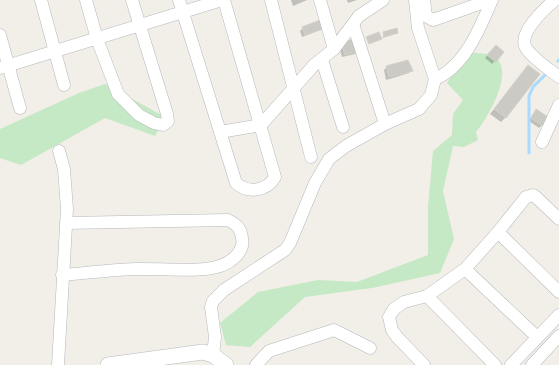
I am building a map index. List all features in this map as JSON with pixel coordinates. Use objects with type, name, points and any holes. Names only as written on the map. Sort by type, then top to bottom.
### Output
[{"type":"street","points":[[41,0],[64,85]]},
{"type":"street","points":[[86,0],[97,39],[118,94],[139,115],[154,123],[163,125],[168,120],[167,114],[132,0]]},
{"type":"street","points":[[4,67],[55,52],[182,13],[223,0],[261,125],[275,177],[268,187],[260,189],[247,189],[236,183],[182,13],[179,0]]},
{"type":"street","points":[[271,0],[311,157]]},
{"type":"street","points":[[320,0],[334,49]]},
{"type":"street","points":[[220,132],[261,125],[314,65],[334,49],[359,16],[383,0]]},
{"type":"street","points":[[213,355],[215,337],[211,307],[213,301],[224,290],[285,250],[290,243],[315,183],[330,159],[342,148],[385,124],[411,113],[425,103],[431,95],[435,79],[418,28],[415,0]]},
{"type":"street","points":[[424,0],[426,16],[433,20],[491,0]]},
{"type":"street","points":[[435,79],[450,70],[462,56],[483,19],[491,0]]},
{"type":"street","points":[[555,0],[534,21],[525,37],[524,45],[559,77]]},
{"type":"street","points":[[354,24],[385,124]]},
{"type":"street","points":[[0,35],[4,67],[20,108]]},
{"type":"street","points":[[322,60],[343,127]]},
{"type":"street","points":[[542,142],[559,105]]},
{"type":"street","points":[[58,365],[66,223],[65,176],[59,151]]},
{"type":"street","points":[[424,365],[396,337],[392,330],[389,317],[394,309],[404,302],[427,296],[465,268],[529,196],[536,197],[559,220]]},
{"type":"street","points":[[62,275],[135,269],[206,270],[221,266],[230,261],[240,253],[244,244],[241,232],[236,224],[228,220],[66,223]]},
{"type":"street","points":[[498,232],[559,292]]},
{"type":"street","points":[[465,268],[537,337]]},
{"type":"street","points":[[427,296],[495,365]]},
{"type":"street","points":[[511,365],[559,315]]},
{"type":"street","points":[[256,365],[268,351],[334,330],[370,348]]},
{"type":"street","points":[[532,365],[559,336]]},
{"type":"street","points":[[108,365],[203,352],[213,355],[226,365]]},
{"type":"green space","points":[[466,52],[491,55],[499,61],[502,70],[501,81],[493,105],[476,132],[478,140],[464,147],[453,146],[443,191],[454,239],[440,273],[372,288],[305,297],[250,347],[226,345],[220,323],[258,292],[318,280],[357,282],[428,255],[428,207],[433,151],[452,135],[453,114],[463,100],[447,83]]},
{"type":"green space","points":[[105,84],[165,117],[155,136],[105,118],[21,165],[0,158],[0,129],[79,93]]},
{"type":"building","points":[[320,20],[323,29],[305,35],[302,27]]},
{"type":"building","points":[[397,28],[398,33],[384,37],[383,32]]},
{"type":"building","points":[[379,32],[382,39],[369,44],[366,37]]},
{"type":"building","points":[[356,39],[359,51],[345,55],[341,42]]},
{"type":"building","points":[[496,45],[504,52],[496,62],[487,55]]},
{"type":"building","points":[[408,60],[413,71],[389,77],[386,66]]},
{"type":"building","points":[[528,65],[540,74],[506,118],[494,109]]},
{"type":"building","points":[[536,109],[548,117],[543,126],[531,118]]},
{"type":"waterway","points":[[529,153],[529,96],[533,87],[547,73]]}]
